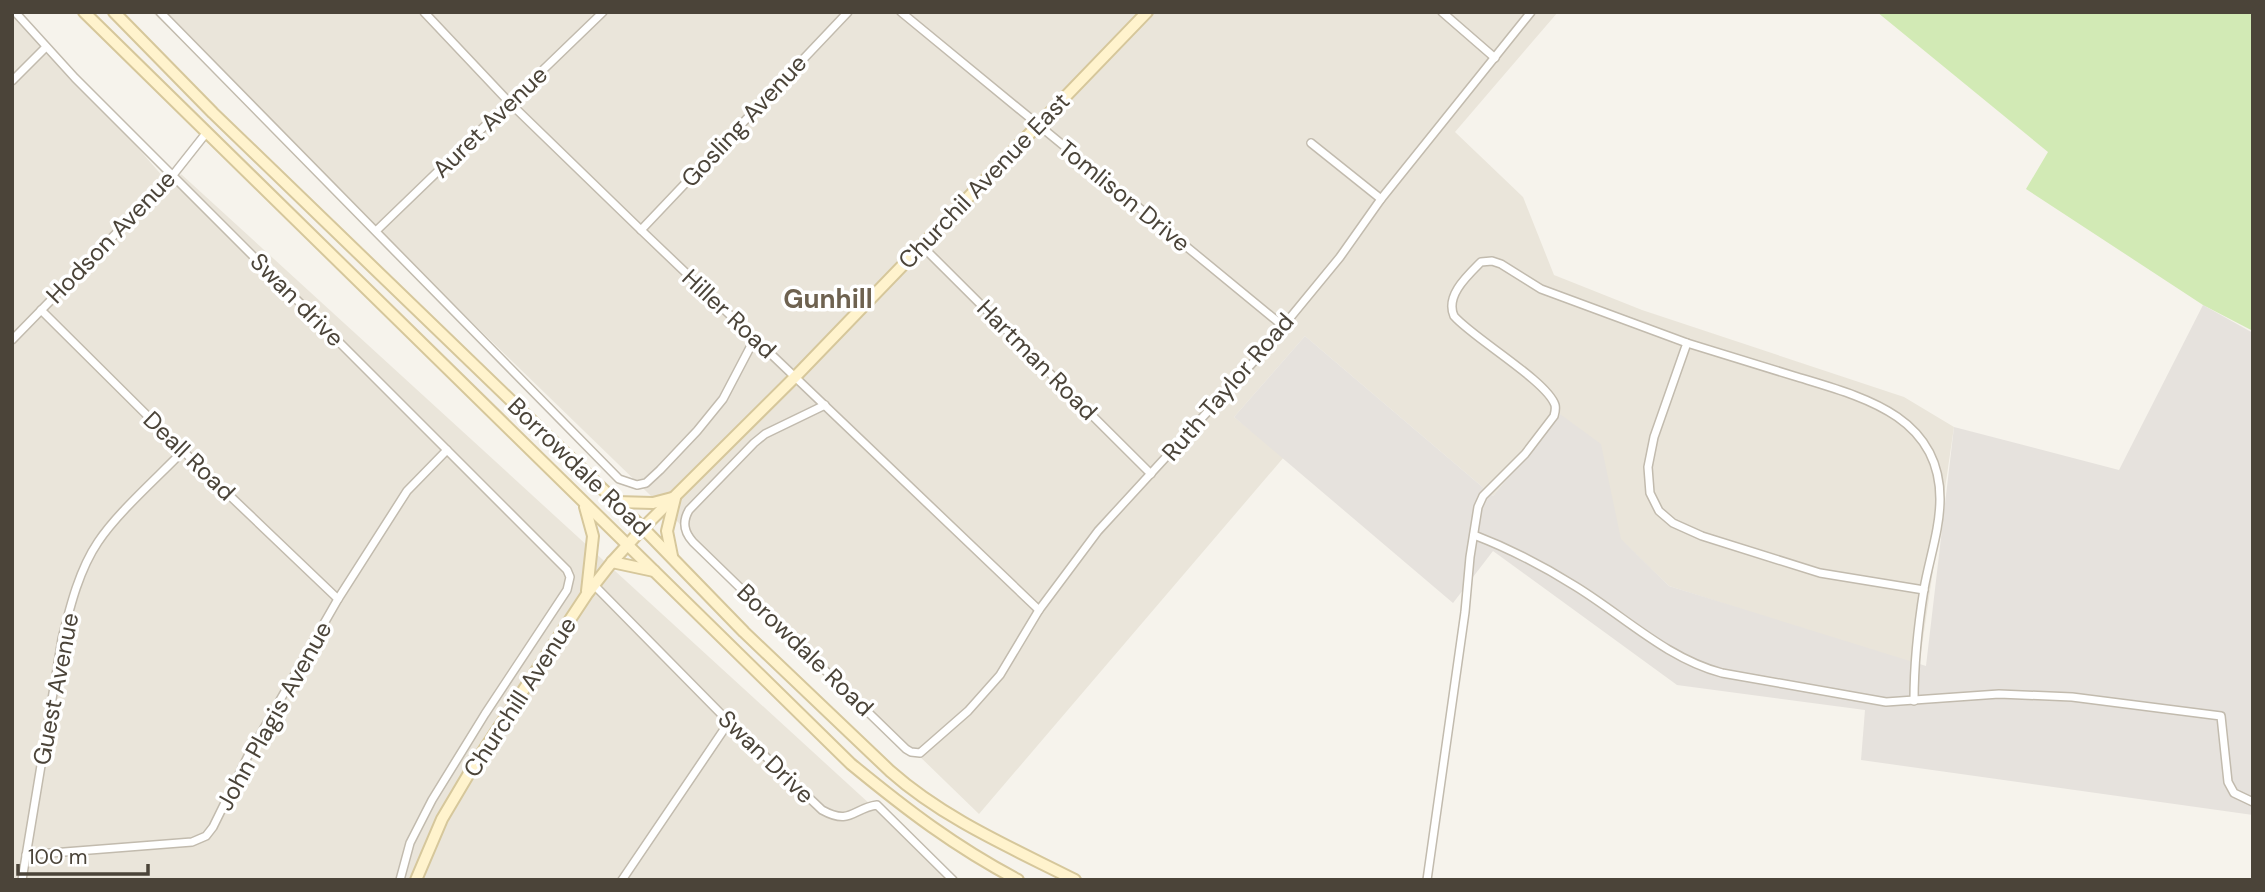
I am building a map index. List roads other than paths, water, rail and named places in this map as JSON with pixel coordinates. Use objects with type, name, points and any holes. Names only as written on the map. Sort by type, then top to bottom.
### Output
[{"type":"main road","name":"Borrowdale Road","points":[[84,12],[851,764],[949,841],[1018,880]]},
{"type":"main road","name":"Borrowdale Road","points":[[114,12],[212,113],[643,528],[744,632],[908,786],[1013,850],[1075,880]]},
{"type":"main road","name":"Churchil Avenue East","points":[[643,528],[796,376],[1147,12]]},
{"type":"main road","points":[[616,502],[653,502],[675,498],[667,531],[672,558]]},
{"type":"main road","points":[[584,503],[593,536],[590,589]]},
{"type":"main road","name":"Churchill Avenue","points":[[416,880],[442,819],[474,765],[590,589],[643,528]]},
{"type":"main road","points":[[612,562],[656,571]]},
{"type":"street","name":"Swan drive","points":[[15,12],[173,176],[563,563],[570,577],[567,590],[501,690]]},
{"type":"street","points":[[160,12],[614,475],[629,484],[646,483],[697,431],[718,405],[755,338]]},
{"type":"street","name":"Hiller Road","points":[[424,12],[510,103],[1039,610]]},
{"type":"street","name":"Auret Avenue","points":[[376,231],[603,12]]},
{"type":"street","name":"Gosling Avenue","points":[[641,230],[848,12]]},
{"type":"street","name":"Tomlison Drive","points":[[901,12],[1283,326]]},
{"type":"street","points":[[1442,12],[1495,58]]},
{"type":"street","name":"Ruth Taylor Road","points":[[920,753],[968,711],[1000,675],[1039,610],[1098,531],[1219,401],[1283,326],[1531,12]]},
{"type":"street","points":[[12,82],[46,47]]},
{"type":"street","name":"Hodson Avenue","points":[[12,340],[173,176],[207,132]]},
{"type":"street","points":[[1311,143],[1381,199]]},
{"type":"street","name":"Hartman Road","points":[[922,246],[1151,474]]},
{"type":"street","points":[[1427,880],[1478,507],[1483,496],[1525,454],[1556,410],[1550,397],[1535,383],[1454,316],[1450,304],[1454,294],[1481,262],[1501,264],[1541,289],[1686,343],[1869,399],[1905,421],[1920,438],[1931,457],[1940,498],[1924,590],[1914,672],[1914,701]]},
{"type":"street","name":"Deall Road","points":[[41,310],[338,599]]},
{"type":"street","points":[[1686,343],[1654,437],[1648,467],[1650,492],[1659,510],[1673,523],[1702,536],[1820,573],[1924,590]]},
{"type":"street","name":"Borowdale Road","points":[[825,405],[765,434],[689,510],[684,522],[686,532],[693,542],[905,749],[920,753]]},
{"type":"street","name":"John Plagis Avenue","points":[[26,855],[192,842],[206,836],[214,827],[248,756],[338,599],[407,491],[447,450]]},
{"type":"street","name":"Guest Avenue","points":[[22,880],[62,639],[86,566],[97,543],[111,526],[183,451]]},
{"type":"street","points":[[1474,535],[1575,586],[1676,656],[1702,667],[1886,702],[1999,694],[2048,696],[2221,716],[2228,782],[2234,793],[2253,802]]},
{"type":"street","name":"Swan Drive","points":[[590,589],[821,810],[841,817],[854,815],[877,805],[953,880]]},
{"type":"street","points":[[400,880],[410,843],[421,819],[501,690],[517,702]]},
{"type":"street","points":[[622,880],[729,722]]},
{"type":"district","name":"Gunhill","points":[[828,299]]}]
